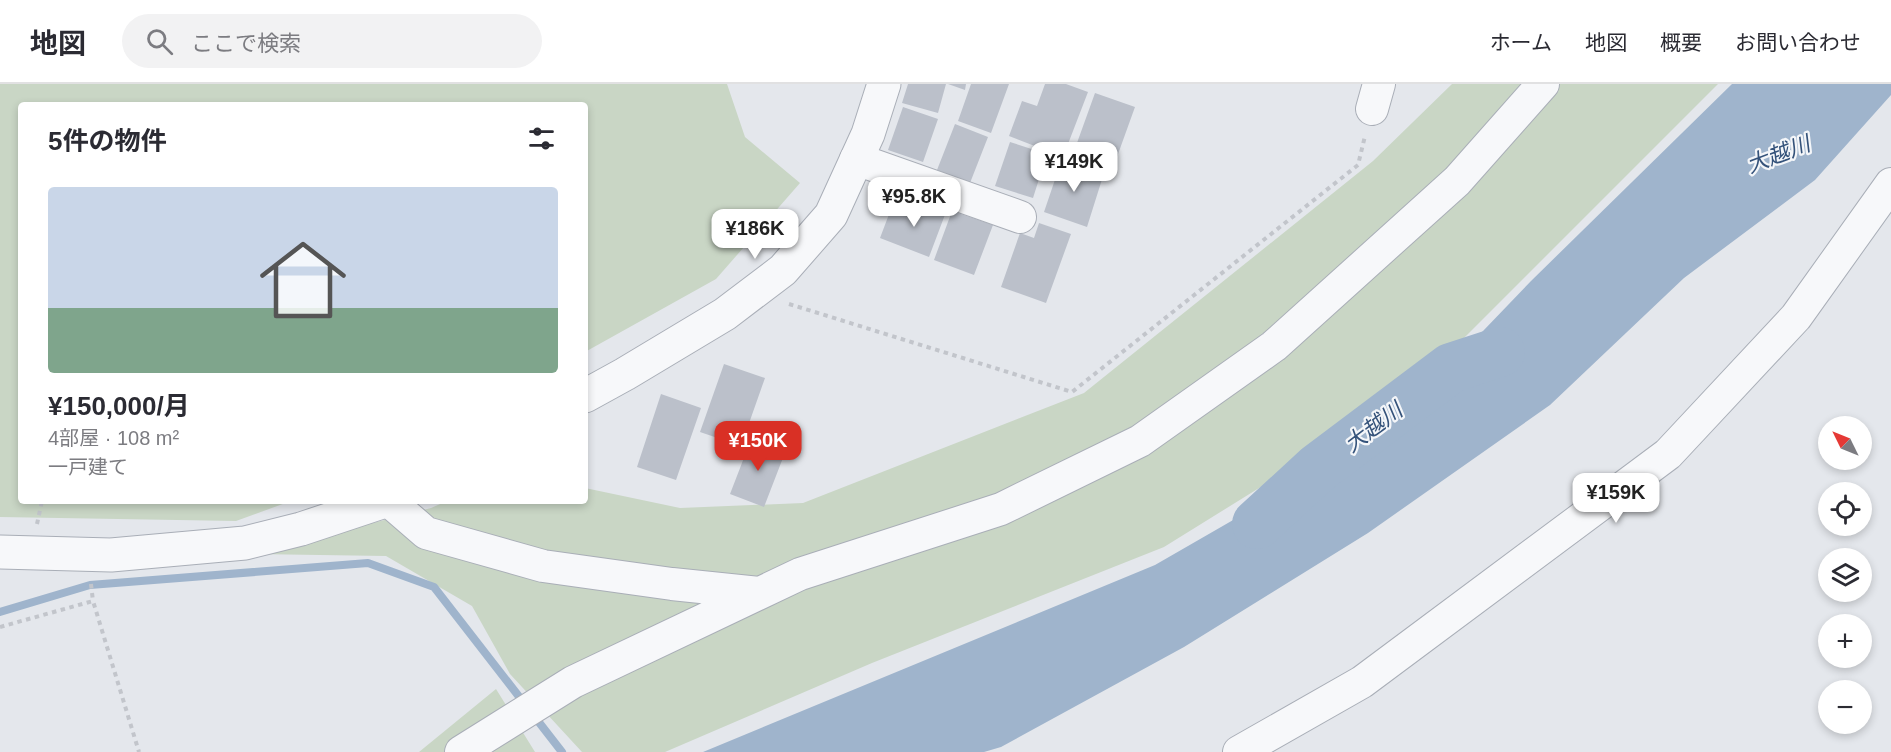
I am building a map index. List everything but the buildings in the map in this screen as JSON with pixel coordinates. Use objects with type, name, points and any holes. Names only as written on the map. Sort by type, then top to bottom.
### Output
[{"type":"street","points":[[588,394],[725,314],[783,270],[831,215],[868,134],[884,84]]},
{"type":"street","points":[[460,752],[573,682],[800,574],[1001,509],[1140,441],[1274,346],[1457,181],[1543,84]]},
{"type":"street","points":[[856,159],[1020,217]]},
{"type":"street","points":[[1239,752],[1362,682],[1668,454],[1796,317],[1891,184]]},
{"type":"street","points":[[0,552],[111,555],[245,543],[301,529],[378,504]]},
{"type":"street","points":[[391,504],[426,533],[543,566],[672,584],[759,593]]},
{"type":"path","points":[[753,293],[1072,392],[1358,165],[1376,96]]},
{"type":"path","points":[[0,627],[93,598],[139,752]]},
{"type":"green space","points":[[0,84],[727,84],[745,137],[800,183],[716,279],[588,350],[588,102],[18,102],[18,504],[283,504],[236,521],[0,517]]},
{"type":"green space","points":[[1452,84],[1718,84],[1453,349],[1330,444],[1164,547],[872,663],[665,752],[582,752],[510,674],[472,606],[386,556],[252,554],[440,504],[588,504],[588,489],[680,508],[803,503],[1084,393],[1373,161]]},
{"type":"green space","points":[[496,689],[535,752],[419,752]]},
{"type":"water","points":[[1732,84],[1891,84],[1891,95],[1815,180],[1684,278],[1550,405],[1368,533],[1184,647],[1001,747],[984,752],[703,752],[1155,565],[1386,432],[1531,281]]},
{"type":"waterway","name":"大越川","points":[[1257,524],[1318,468],[1451,368],[1500,352]]},
{"type":"waterway","points":[[0,612],[90,585],[368,563],[434,587],[562,752]]}]
